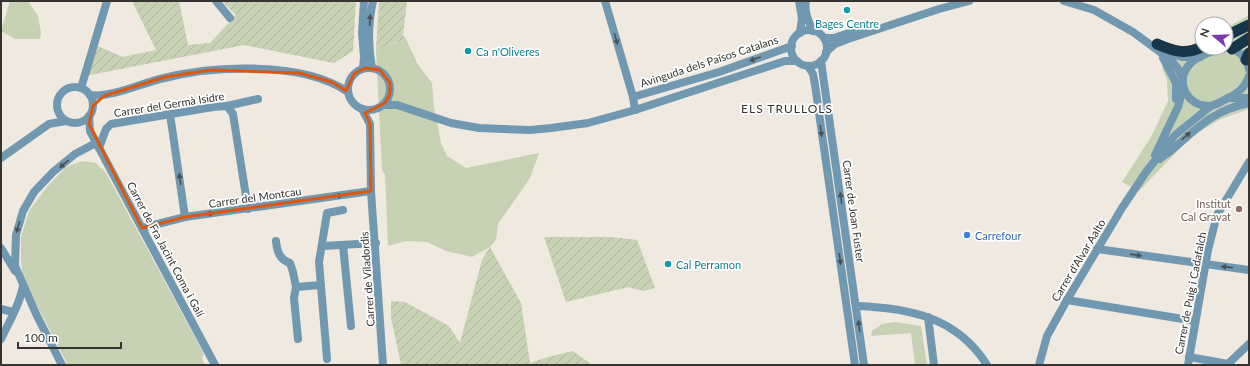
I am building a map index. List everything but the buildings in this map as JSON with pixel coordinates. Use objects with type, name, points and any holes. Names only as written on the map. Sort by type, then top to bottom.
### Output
[{"type":"highway","points":[[1234,32],[1249,25]]},
{"type":"highway","points":[[1234,45],[1249,38]]},
{"type":"highway","points":[[1157,47],[1174,51],[1194,51]]},
{"type":"street","points":[[81,88],[107,1]]},
{"type":"street","points":[[216,1],[230,18]]},
{"type":"street","points":[[363,68],[364,56],[362,33],[364,1]]},
{"type":"street","points":[[372,68],[369,34],[370,14],[373,1]]},
{"type":"street","points":[[605,1],[633,97],[635,110]]},
{"type":"street","points":[[799,1],[802,18],[800,33]]},
{"type":"street","points":[[806,1],[805,8],[807,18],[813,31]]},
{"type":"street","points":[[824,38],[834,38],[949,1]]},
{"type":"street","points":[[362,109],[370,110],[397,105],[451,123],[478,128],[501,130],[530,130],[588,123],[635,110],[785,61],[797,61],[808,66],[814,65],[820,61],[826,52],[835,44],[933,10],[969,1]]},
{"type":"street","points":[[1064,1],[1094,10],[1157,47],[1166,61],[1176,83],[1177,98],[1173,117]]},
{"type":"street","points":[[1084,1],[1120,17],[1157,47],[1178,69],[1183,79]]},
{"type":"street","points":[[797,61],[792,49],[794,39],[806,30],[819,33],[824,38],[826,52]]},
{"type":"street","name":"Avinguda dels Països Catalans","points":[[633,97],[792,49]]},
{"type":"street","name":"Avinguda dels Països Catalans","points":[[785,61],[792,49]]},
{"type":"street","points":[[1234,50],[1239,52],[1248,64]]},
{"type":"street","points":[[1183,79],[1189,65],[1197,56]]},
{"type":"street","name":"Carrer de Joan Fuster","points":[[820,61],[857,306],[864,365]]},
{"type":"street","name":"Carrer de Joan Fuster","points":[[808,66],[813,74],[815,85],[855,365]]},
{"type":"street","points":[[348,92],[351,78],[356,72],[363,68],[372,68],[382,72],[388,78],[390,94],[397,105]]},
{"type":"street","points":[[1,158],[49,124],[54,118],[57,110],[57,101],[61,93],[69,88],[81,88],[90,95],[104,96],[165,78],[211,70],[267,70],[299,73],[332,82],[339,82],[351,78]]},
{"type":"street","points":[[1229,98],[1240,91],[1249,76]]},
{"type":"street","name":"Carrer d'Alvar Aalto","points":[[1146,172],[1178,107],[1183,88],[1183,79]]},
{"type":"street","points":[[332,82],[348,92],[353,102],[362,109],[370,124],[390,94]]},
{"type":"street","points":[[1183,88],[1189,99],[1196,104],[1211,106]]},
{"type":"street","points":[[90,95],[93,106]]},
{"type":"street","points":[[90,131],[89,116],[93,106],[104,96]]},
{"type":"street","points":[[1229,98],[1249,98]]},
{"type":"street","name":"Carrer d'Alvar Aalto","points":[[1040,361],[1050,330],[1097,249],[1146,172],[1175,135],[1211,106],[1229,98]]},
{"type":"street","name":"Carrer del Germà Isidre","points":[[98,146],[106,128],[112,124],[227,106],[258,99]]},
{"type":"street","name":"Carrer d'Alvar Aalto","points":[[1146,172],[1185,137],[1205,122],[1227,109],[1249,103]]},
{"type":"street","points":[[227,106],[233,114],[248,209]]},
{"type":"street","points":[[57,110],[60,116],[66,121],[72,123],[78,123],[89,116]]},
{"type":"street","points":[[170,114],[185,217]]},
{"type":"street","points":[[49,124],[66,121]]},
{"type":"street","points":[[78,123],[90,131]]},
{"type":"street","name":"Carrer de Viladordis","points":[[370,124],[372,191],[383,365]]},
{"type":"street","name":"Carrer de Fra Jacint Coma i Galí","points":[[90,131],[215,365]]},
{"type":"street","points":[[62,365],[37,316],[15,266],[16,235],[23,211],[34,192],[53,172],[75,154],[98,146]]},
{"type":"street","name":"Carrer de Puig i Cadafalch","points":[[1189,361],[1205,264],[1217,215],[1249,162]]},
{"type":"street","name":"Carrer del Montcau","points":[[142,228],[185,217],[372,191]]},
{"type":"street","points":[[327,359],[319,262],[323,246],[327,213],[343,210]]},
{"type":"street","points":[[276,240],[277,252],[284,261],[290,263],[293,272],[296,286],[294,298],[298,339]]},
{"type":"street","points":[[323,246],[376,243]]},
{"type":"street","points":[[343,245],[351,326]]},
{"type":"street","points":[[1,248],[23,286],[21,298],[1,339]]},
{"type":"street","points":[[1097,249],[1249,270]]},
{"type":"street","points":[[296,286],[321,285]]},
{"type":"street","points":[[1067,300],[1195,321]]},
{"type":"street","points":[[857,306],[898,309],[928,317],[946,325],[958,333],[987,365]]},
{"type":"street","points":[[1,309],[13,312]]},
{"type":"street","points":[[928,317],[934,365]]},
{"type":"street","points":[[1189,361],[1229,364],[1249,344]]},
{"type":"street","points":[[1034,365],[1040,361]]},
{"type":"highlighted area","points":[[365,68],[380,70],[390,83],[390,94],[385,103],[365,113],[370,124],[371,191],[185,217],[142,228],[89,124],[93,106],[104,96],[165,77],[211,70],[299,73],[332,82],[346,91],[354,74]]},
{"type":"green space","points":[[10,1],[28,1],[38,16],[41,33],[40,39],[15,39],[1,31]]},
{"type":"green space","points":[[132,1],[179,1],[188,45],[210,43],[236,15],[224,3],[225,1],[356,1],[353,51],[334,63],[244,45],[85,76],[93,44],[123,57],[156,50]]},
{"type":"green space","points":[[379,1],[407,1],[403,35],[406,39],[376,50]]},
{"type":"green space","points":[[1249,15],[1249,109],[1221,119],[1192,136],[1139,191],[1122,182],[1151,137],[1168,101],[1167,80],[1162,68],[1194,43],[1194,56],[1234,56],[1234,23]]},
{"type":"green space","points":[[406,39],[417,63],[432,83],[434,108],[441,143],[447,156],[466,168],[539,153],[530,178],[498,224],[496,240],[490,247],[472,257],[446,251],[427,242],[406,241],[388,246],[385,175],[382,170],[376,50]]},
{"type":"green space","points":[[82,161],[96,163],[106,173],[202,350],[204,354],[202,358],[205,365],[68,365],[23,279],[21,237],[29,211],[47,187],[66,167]]},
{"type":"green space","points":[[544,237],[612,237],[637,240],[655,288],[643,291],[628,287],[566,302]]},
{"type":"green space","points":[[490,247],[521,303],[530,363],[573,351],[592,365],[401,365],[391,317],[391,301],[405,302],[449,326],[460,343],[482,260]]},
{"type":"green space","points":[[895,322],[921,326],[927,365],[915,365],[911,333],[871,336],[872,331],[882,324]]},
{"type":"place","name":"Bages Centre","points":[[847,10]]},
{"type":"place","name":"Ca n'Oliveres","points":[[468,51]]},
{"type":"place","name":"Institut Cal Gravat","points":[[1239,209]]},
{"type":"place","name":"Carrefour","points":[[967,235]]},
{"type":"place","name":"Cal Perramon","points":[[668,264]]},
{"type":"district","name":"ELS TRULLOLS","points":[[787,108]]}]
